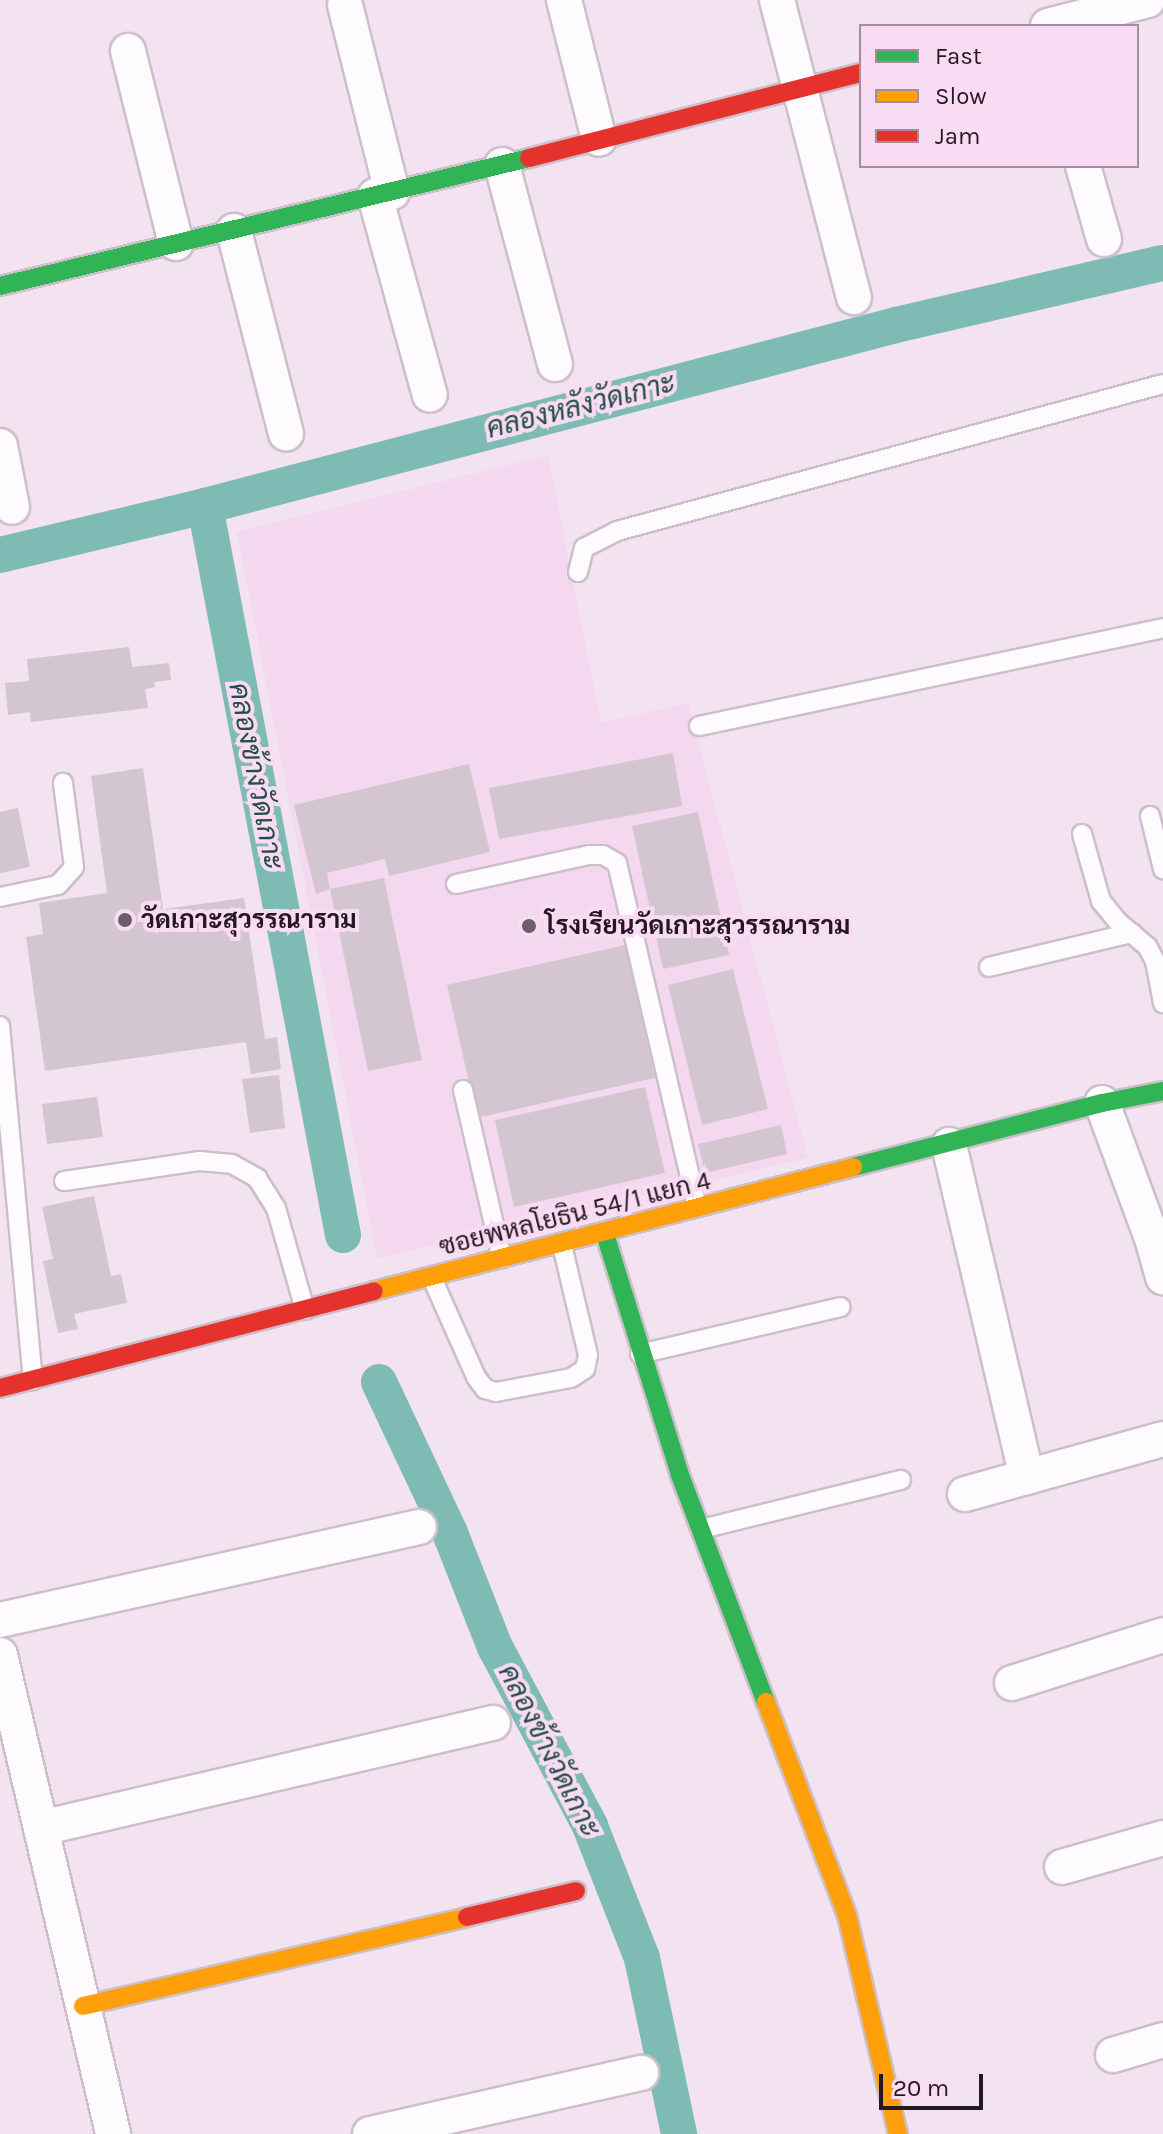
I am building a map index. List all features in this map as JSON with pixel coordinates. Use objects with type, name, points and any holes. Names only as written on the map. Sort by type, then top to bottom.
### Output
[{"type":"street","points":[[564,0],[599,139]]},
{"type":"street","points":[[777,0],[854,297]]},
{"type":"street","points":[[1037,0],[1045,24]]},
{"type":"street","points":[[1054,24],[1148,0]]},
{"type":"street","points":[[345,5],[430,395]]},
{"type":"street","points":[[128,51],[176,243]]},
{"type":"street","points":[[0,286],[502,165],[859,74]]},
{"type":"street","points":[[502,165],[555,364]]},
{"type":"street","points":[[1084,168],[1104,239]]},
{"type":"street","points":[[234,231],[286,433]]},
{"type":"street","points":[[0,446],[12,507]]},
{"type":"street","name":"ซอยพหลโยธิน 54/1 แยก 4","points":[[0,1388],[1102,1103],[1163,1091]]},
{"type":"street","points":[[1102,1103],[1158,1236],[1163,1277]]},
{"type":"street","points":[[949,1145],[1027,1477]]},
{"type":"street","points":[[605,1234],[640,1354],[701,1529],[847,1915],[898,2134]]},
{"type":"street","points":[[965,1494],[1163,1439]]},
{"type":"street","points":[[0,1620],[419,1527]]},
{"type":"street","points":[[1012,1683],[1163,1635]]},
{"type":"street","points":[[0,1655],[113,2134]]},
{"type":"street","points":[[41,1828],[493,1723]]},
{"type":"street","points":[[1062,1867],[1163,1838]]},
{"type":"street","points":[[83,2006],[576,1891]]},
{"type":"street","points":[[1113,2055],[1163,2040]]},
{"type":"street","points":[[370,2134],[641,2073]]},
{"type":"lane","points":[[578,572],[584,548],[617,531],[1163,384]]},
{"type":"lane","points":[[699,726],[1163,628]]},
{"type":"lane","points":[[0,897],[58,885],[74,867],[63,783]]},
{"type":"lane","points":[[1150,816],[1163,869]]},
{"type":"lane","points":[[1082,834],[1101,901],[1147,946],[1155,961],[1163,1003]]},
{"type":"lane","points":[[456,884],[589,855],[603,855],[617,863],[697,1210]]},
{"type":"lane","points":[[989,967],[1132,933]]},
{"type":"lane","points":[[0,1026],[33,1380]]},
{"type":"lane","points":[[463,1090],[502,1259]]},
{"type":"lane","points":[[64,1181],[199,1161],[232,1164],[257,1178],[276,1208],[305,1310]]},
{"type":"lane","points":[[432,1278],[476,1377],[485,1389],[496,1392],[571,1378],[585,1369],[588,1355],[562,1245]]},
{"type":"lane","points":[[640,1354],[841,1307]]},
{"type":"lane","points":[[701,1529],[901,1480]]},
{"type":"shaded area","name":"โรงเรียนวัดเกาะสุวรรณาราม","points":[[548,455],[601,723],[688,703],[808,1158],[377,1258],[237,532]]},
{"type":"building","points":[[129,647],[132,667],[169,663],[171,680],[154,682],[155,687],[145,689],[148,708],[31,722],[30,712],[8,715],[5,683],[29,681],[27,659]]},
{"type":"building","points":[[673,753],[682,806],[499,839],[489,788]]},
{"type":"building","points":[[469,764],[490,852],[389,876],[385,859],[327,873],[330,889],[316,894],[294,805]]},
{"type":"building","points":[[143,768],[163,909],[244,898],[265,1039],[277,1037],[281,1069],[251,1074],[246,1042],[45,1071],[26,937],[43,934],[39,903],[107,893],[91,776]]},
{"type":"building","points":[[18,808],[30,867],[0,873],[0,812]]},
{"type":"building","points":[[698,812],[729,955],[663,969],[632,826]]},
{"type":"building","points":[[384,878],[422,1060],[368,1071],[330,889]]},
{"type":"building","points":[[625,945],[655,1078],[477,1118],[447,985]]},
{"type":"building","points":[[733,969],[768,1109],[702,1125],[668,985]]},
{"type":"building","points":[[279,1075],[285,1128],[250,1133],[242,1079]]},
{"type":"building","points":[[645,1087],[665,1173],[514,1207],[495,1120]]},
{"type":"building","points":[[97,1097],[103,1137],[47,1144],[42,1104]]},
{"type":"building","points":[[781,1125],[787,1154],[705,1173],[698,1144]]},
{"type":"building","points":[[94,1196],[111,1276],[121,1274],[127,1303],[74,1314],[78,1329],[58,1333],[43,1261],[53,1259],[42,1207]]},
{"type":"waterway","name":"คลองหลังวัดเกาะ","points":[[0,555],[205,506],[896,325],[1163,263]]},
{"type":"waterway","name":"คลองข้างวัดเกาะ","points":[[205,506],[343,1235]]},
{"type":"waterway","name":"คลองข้างวัดเกาะ","points":[[379,1382],[450,1533],[495,1647],[590,1826],[642,1958],[679,2134]]},
{"type":"traffic: fast","points":[[0,286],[529,158]]},
{"type":"traffic: fast","points":[[853,1167],[1102,1103],[1163,1091]]},
{"type":"traffic: fast","points":[[605,1234],[680,1475],[766,1702]]},
{"type":"traffic: slow","points":[[374,1291],[853,1167]]},
{"type":"traffic: slow","points":[[766,1702],[847,1915],[898,2134]]},
{"type":"traffic: slow","points":[[83,2006],[467,1917]]},
{"type":"traffic: jam","points":[[529,158],[859,74]]},
{"type":"traffic: jam","points":[[0,1388],[374,1291]]},
{"type":"traffic: jam","points":[[467,1917],[576,1891]]},
{"type":"place","name":"วัดเกาะสุวรรณาราม","points":[[125,920]]},
{"type":"place","name":"โรงเรียนวัดเกาะสุวรรณาราม","points":[[529,926]]}]
